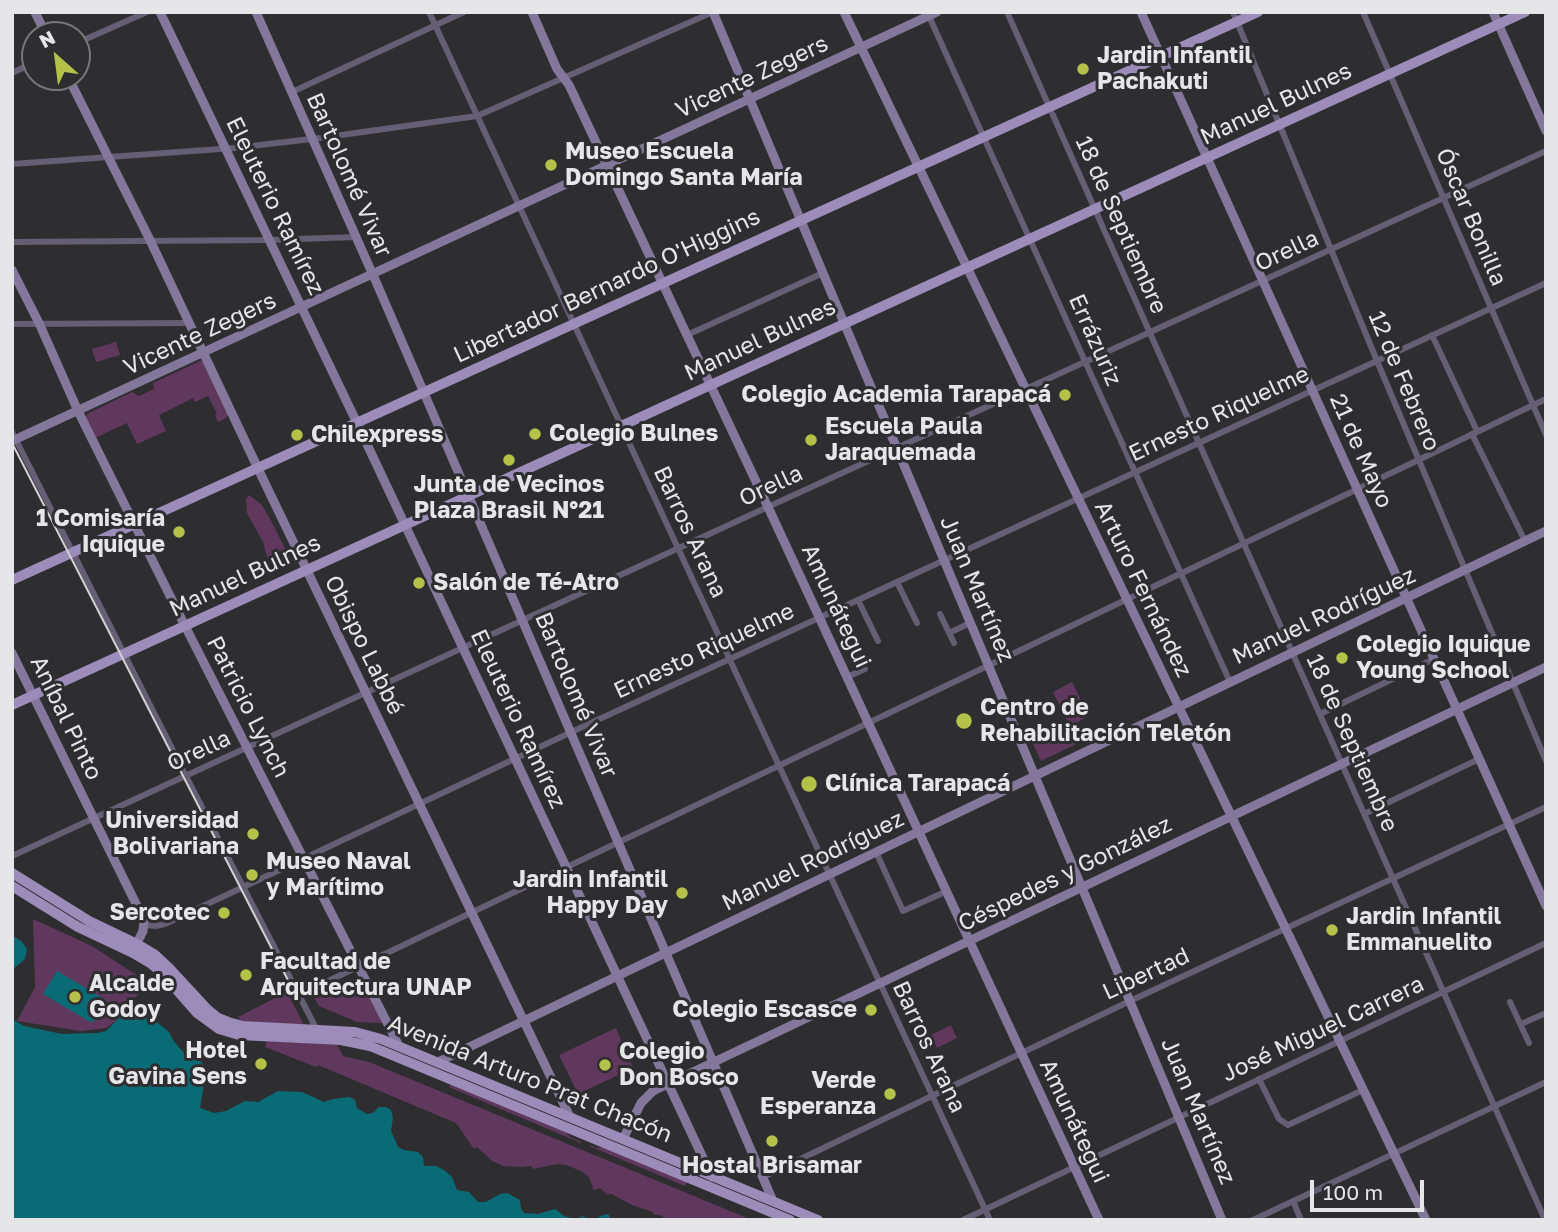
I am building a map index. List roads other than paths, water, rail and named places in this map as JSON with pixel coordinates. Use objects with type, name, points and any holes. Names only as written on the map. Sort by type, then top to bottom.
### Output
[{"type":"main road","name":"Libertador Bernardo O'Higgins","points":[[12,580],[1161,57],[1235,17],[1258,12]]},
{"type":"main road","name":"Manuel Bulnes","points":[[12,705],[1525,12]]},
{"type":"main road","name":"Avenida Arturo Prat Chacón","points":[[12,873],[135,948],[162,961],[202,1004],[223,1020],[243,1026],[364,1034],[399,1046],[818,1220]]},
{"type":"main road","name":"Avenida Arturo Prat Chacón","points":[[12,887],[78,928],[135,948],[202,1018],[226,1032],[341,1040],[370,1046],[790,1220]]},
{"type":"main road","points":[[610,1146],[623,1139]]},
{"type":"main road","points":[[712,1177],[730,1195]]},
{"type":"street","points":[[91,37],[147,12]]},
{"type":"street","name":"Eleuterio Ramírez","points":[[160,12],[712,1177]]},
{"type":"street","name":"Bartolomé Vivar","points":[[256,12],[373,275],[773,1201]]},
{"type":"street","name":"Barros Arana","points":[[429,12],[989,1220]]},
{"type":"street","points":[[292,92],[464,12]]},
{"type":"street","name":"Amunátegui","points":[[532,12],[557,69],[565,77],[608,165],[1099,1220]]},
{"type":"street","points":[[12,164],[226,149],[477,116],[713,12]]},
{"type":"street","name":"Juan Martínez","points":[[713,12],[1222,1220]]},
{"type":"street","name":"Arturo Fernández","points":[[844,12],[1426,1220]]},
{"type":"street","name":"18 de Septiembre","points":[[1007,12],[1545,1220]]},
{"type":"street","name":"21 de Mayo","points":[[1141,12],[1546,906]]},
{"type":"street","name":"Óscar Bonilla","points":[[1363,12],[1546,435]]},
{"type":"street","points":[[1493,12],[1546,131]]},
{"type":"street","name":"Vicente Zegers","points":[[14,438],[373,275],[931,13]]},
{"type":"street","name":"Errázuriz","points":[[931,13],[984,137],[1230,682]]},
{"type":"street","name":"12 de Febrero","points":[[1235,17],[1546,761]]},
{"type":"street","name":"Obispo Labbé","points":[[75,91],[150,240],[570,1117]]},
{"type":"street","name":"Orella","points":[[12,856],[1546,151]]},
{"type":"street","points":[[12,242],[356,237]]},
{"type":"street","name":"Patricio Lynch","points":[[12,270],[78,411],[185,626],[399,1046]]},
{"type":"street","points":[[687,335],[823,273]]},
{"type":"street","name":"Ernesto Riquelme","points":[[145,925],[165,924],[571,732],[1546,283]]},
{"type":"street","points":[[12,324],[189,323]]},
{"type":"street","points":[[1433,335],[1525,541]]},
{"type":"street","points":[[299,995],[1546,399]]},
{"type":"street","points":[[14,438],[317,1030]]},
{"type":"street","name":"Manuel Rodríguez","points":[[438,1062],[1546,531]]},
{"type":"street","points":[[897,582],[917,623]]},
{"type":"street","points":[[858,600],[878,641]]},
{"type":"street","points":[[940,614],[954,643]]},
{"type":"street","points":[[949,633],[970,623]]},
{"type":"street","name":"Aníbal Pinto","points":[[12,653],[145,925]]},
{"type":"street","points":[[1320,714],[1434,659]]},
{"type":"street","name":"Céspedes y González","points":[[623,1139],[641,1103],[653,1091],[1546,667]]},
{"type":"street","points":[[848,677],[865,669]]},
{"type":"street","points":[[1364,814],[1479,759]]},
{"type":"street","name":"Libertad","points":[[763,1177],[1130,1001],[1546,807]]},
{"type":"street","points":[[876,852],[903,911],[947,891]]},
{"type":"street","points":[[135,948],[145,925]]},
{"type":"street","name":"José Miguel Carrera","points":[[963,1220],[1546,943]]},
{"type":"street","points":[[1510,1002],[1529,1043]]},
{"type":"street","points":[[1521,1024],[1546,1013]]},
{"type":"street","points":[[1259,1079],[1279,1119],[1288,1125],[1363,1090]]},
{"type":"street","points":[[1253,1220],[1546,1082]]},
{"type":"street","points":[[1293,1201],[1301,1220]]},
{"type":"water","points":[[12,935],[27,949],[25,959],[12,970]]},
{"type":"water","name":"Alcalde Godoy","points":[[57,971],[106,1000],[92,1023],[43,994]]},
{"type":"water","points":[[138,1008],[169,1032],[182,1051],[201,1062],[214,1077],[204,1084],[200,1108],[214,1113],[226,1111],[245,1101],[258,1102],[278,1091],[302,1092],[324,1102],[350,1097],[355,1100],[357,1108],[367,1114],[373,1113],[379,1107],[391,1110],[391,1131],[398,1147],[418,1152],[423,1157],[424,1166],[436,1166],[444,1170],[452,1177],[457,1190],[469,1192],[478,1202],[486,1202],[507,1193],[520,1200],[524,1213],[538,1214],[555,1209],[571,1218],[578,1219],[582,1216],[590,1219],[606,1214],[610,1220],[12,1220],[12,1019],[24,1026],[62,1034],[97,1033],[106,1031],[128,1009]]},
{"type":"tram line","points":[[12,443],[294,992]]},
{"type":"place","name":"Jardin Infantil Pachakuti","points":[[1083,69]]},
{"type":"place","name":"Museo Escuela Domingo Santa María","points":[[551,165]]},
{"type":"place","name":"Colegio Academia Tarapacá","points":[[1065,395]]},
{"type":"place","name":"Colegio Bulnes","points":[[535,434]]},
{"type":"place","name":"Chilexpress","points":[[297,435]]},
{"type":"place","name":"Escuela Paula Jaraquemada","points":[[811,440]]},
{"type":"place","name":"Junta de Vecinos Plaza Brasil N°21","points":[[509,460]]},
{"type":"place","name":"1 Comisaría Iquique","points":[[179,532]]},
{"type":"place","name":"Salón de Té-Atro","points":[[419,583]]},
{"type":"place","name":"Colegio Iquique Young School","points":[[1342,658]]},
{"type":"place","name":"Centro de Rehabilitación Teletón","points":[[964,721]]},
{"type":"place","name":"Clínica Tarapacá","points":[[809,784]]},
{"type":"place","name":"Universidad Bolivariana","points":[[253,834]]},
{"type":"place","name":"Museo Naval y Marítimo","points":[[252,875]]},
{"type":"place","name":"Jardin Infantil Happy Day","points":[[682,893]]},
{"type":"place","name":"Sercotec","points":[[224,913]]},
{"type":"place","name":"Jardin Infantil Emmanuelito","points":[[1332,930]]},
{"type":"place","name":"Facultad de Arquitectura UNAP","points":[[246,975]]},
{"type":"place","name":"Alcalde Godoy","points":[[75,997]]},
{"type":"place","name":"Colegio Escasce","points":[[871,1010]]},
{"type":"place","name":"Hotel Gavina Sens","points":[[261,1064]]},
{"type":"place","name":"Colegio Don Bosco","points":[[605,1065]]},
{"type":"place","name":"Verde Esperanza","points":[[890,1094]]},
{"type":"place","name":"Hostal Brisamar","points":[[772,1141]]}]
